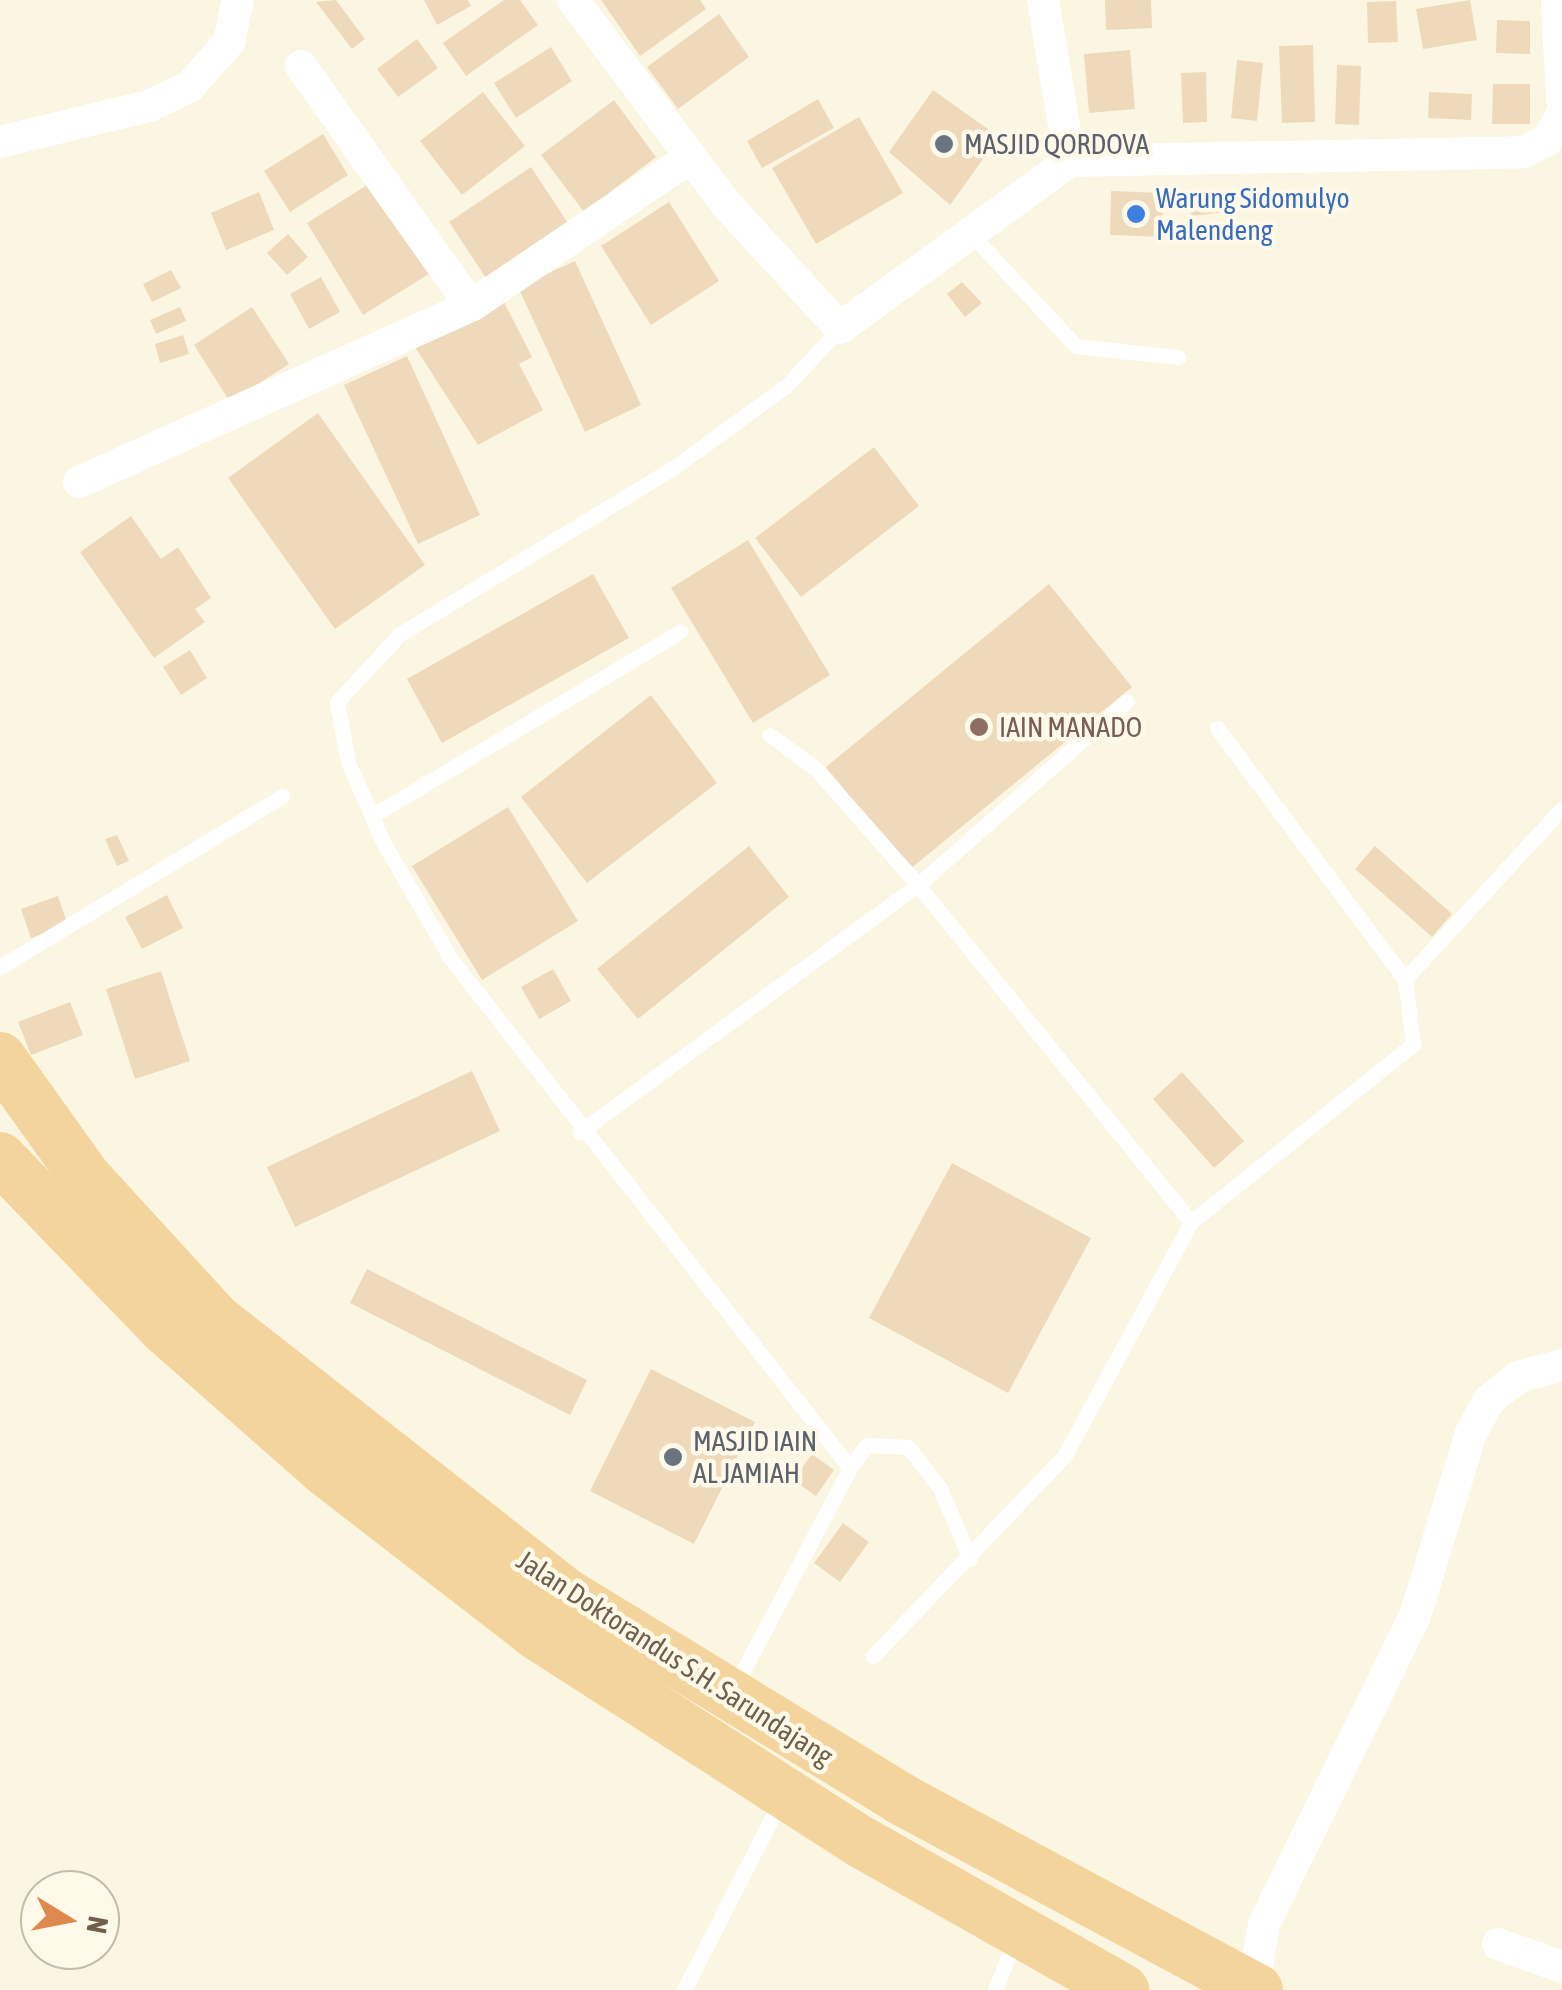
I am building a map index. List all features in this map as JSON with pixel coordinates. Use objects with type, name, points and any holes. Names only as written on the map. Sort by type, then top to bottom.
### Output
[{"type":"highway","name":"Jalan Doktorandus S.H. Sarundajang","points":[[0,1058],[86,1178],[215,1319],[564,1593],[729,1698],[1255,1990]]},
{"type":"highway","name":"Jalan Doktorandus S.H. Sarundajang","points":[[0,1158],[163,1327],[325,1470],[537,1634],[1007,1927],[1123,1990]]},
{"type":"street","points":[[0,142],[149,106],[190,86],[228,42],[238,0]]},
{"type":"street","points":[[573,0],[690,158],[840,328],[1070,161],[1524,152],[1548,140],[1562,114]]},
{"type":"street","points":[[1043,0],[1070,161]]},
{"type":"street","points":[[1557,0],[1562,99]]},
{"type":"street","points":[[301,66],[471,306]]},
{"type":"street","points":[[79,482],[471,306],[690,158]]},
{"type":"street","points":[[1255,1990],[1264,1924],[1416,1616],[1471,1433],[1489,1400],[1518,1377],[1562,1365]]},
{"type":"street","points":[[1498,1944],[1562,1967]]},
{"type":"lane","points":[[977,226],[1076,346],[1178,357]]},
{"type":"lane","points":[[840,328],[788,385],[692,455],[400,634],[340,691],[348,762],[372,816],[451,958],[580,1132],[850,1468]]},
{"type":"lane","points":[[372,816],[680,632]]},
{"type":"lane","points":[[580,1132],[918,885],[1126,700]]},
{"type":"lane","points":[[873,1656],[970,1559],[1064,1455],[1191,1222],[1414,1044],[1405,979],[1217,728]]},
{"type":"lane","points":[[770,735],[815,768],[918,885],[1191,1222]]},
{"type":"lane","points":[[0,968],[282,796]]},
{"type":"lane","points":[[1405,979],[1562,808]]},
{"type":"lane","points":[[729,1698],[850,1468],[868,1445],[908,1447],[940,1488],[970,1559]]},
{"type":"lane","points":[[684,1990],[786,1792]]},
{"type":"lane","points":[[995,1990],[1007,1927]]},
{"type":"building","points":[[336,0],[365,39],[352,49],[316,2]]},
{"type":"building","points":[[424,0],[468,0],[471,6],[437,25]]},
{"type":"building","points":[[504,0],[520,0],[538,25],[466,76],[443,43]]},
{"type":"building","points":[[601,0],[700,0],[706,9],[640,56]]},
{"type":"building","points":[[1105,0],[1151,0],[1152,28],[1106,30]]},
{"type":"building","points":[[1470,0],[1477,40],[1423,49],[1416,9]]},
{"type":"building","points":[[1396,1],[1398,42],[1368,43],[1367,2]]},
{"type":"building","points":[[719,14],[749,57],[678,109],[647,67]]},
{"type":"building","points":[[1497,20],[1530,21],[1530,54],[1496,53]]},
{"type":"building","points":[[417,39],[438,68],[398,97],[377,69]]},
{"type":"building","points":[[1313,45],[1315,122],[1282,123],[1279,46]]},
{"type":"building","points":[[551,47],[572,81],[516,118],[494,83]]},
{"type":"building","points":[[1130,50],[1135,109],[1089,113],[1084,54]]},
{"type":"building","points":[[1237,60],[1263,63],[1257,121],[1231,118]]},
{"type":"building","points":[[1337,65],[1361,66],[1359,125],[1335,124]]},
{"type":"building","points":[[1206,72],[1207,122],[1183,123],[1181,73]]},
{"type":"building","points":[[1493,84],[1530,84],[1530,124],[1492,124]]},
{"type":"building","name":"MASJID QORDOVA","points":[[933,90],[999,137],[950,205],[889,152]]},
{"type":"building","points":[[483,92],[525,146],[462,195],[420,141]]},
{"type":"building","points":[[1429,92],[1472,94],[1471,120],[1428,118]]},
{"type":"building","points":[[818,99],[834,128],[762,168],[747,141]]},
{"type":"building","points":[[614,100],[656,157],[584,212],[541,155]]},
{"type":"building","points":[[859,117],[903,193],[816,244],[772,168]]},
{"type":"building","points":[[323,134],[348,175],[290,212],[264,171]]},
{"type":"building","points":[[531,167],[568,223],[486,278],[449,222]]},
{"type":"building","points":[[375,180],[432,272],[363,315],[307,223]]},
{"type":"building","name":"Warung Sidomulyo Malendeng","points":[[1111,191],[1163,193],[1162,237],[1110,235]]},
{"type":"building","points":[[259,192],[274,230],[226,250],[211,213]]},
{"type":"building","points":[[1224,193],[1226,212],[1191,216],[1189,196]]},
{"type":"building","points":[[669,202],[719,281],[651,325],[601,246]]},
{"type":"building","points":[[288,234],[308,257],[287,275],[267,253]]},
{"type":"building","points":[[575,261],[641,405],[585,432],[518,287]]},
{"type":"building","points":[[171,270],[181,288],[152,302],[143,284]]},
{"type":"building","points":[[321,277],[340,312],[309,329],[290,294]]},
{"type":"building","points":[[962,282],[982,303],[965,317],[947,294]]},
{"type":"building","points":[[503,300],[532,357],[519,364],[543,410],[478,445],[415,347]]},
{"type":"building","points":[[180,307],[186,321],[156,334],[150,320]]},
{"type":"building","points":[[252,307],[289,364],[230,402],[194,345]]},
{"type":"building","points":[[183,335],[189,354],[160,363],[155,344]]},
{"type":"building","points":[[407,356],[480,515],[418,544],[344,385]]},
{"type":"building","points":[[318,413],[425,565],[335,629],[228,478]]},
{"type":"building","points":[[874,447],[919,506],[801,597],[755,538]]},
{"type":"building","points":[[131,516],[161,559],[178,547],[211,598],[195,609],[205,622],[154,658],[80,552]]},
{"type":"building","points":[[748,540],[830,675],[753,723],[671,588]]},
{"type":"building","points":[[593,574],[629,638],[442,743],[407,679]]},
{"type":"building","name":"IAIN MANADO","points":[[1049,584],[1132,687],[909,870],[826,767]]},
{"type":"building","points":[[190,650],[207,678],[181,695],[163,667]]},
{"type":"building","points":[[651,695],[717,783],[587,883],[521,797]]},
{"type":"building","points":[[508,807],[578,921],[482,980],[412,866]]},
{"type":"building","points":[[117,835],[129,861],[117,866],[105,839]]},
{"type":"building","points":[[749,846],[789,897],[638,1019],[597,969]]},
{"type":"building","points":[[1375,846],[1452,914],[1432,937],[1355,869]]},
{"type":"building","points":[[167,895],[183,928],[142,949],[125,917]]},
{"type":"building","points":[[58,896],[68,926],[31,938],[21,909]]},
{"type":"building","points":[[553,969],[571,1001],[539,1019],[521,987]]},
{"type":"building","points":[[161,971],[190,1061],[135,1079],[106,989]]},
{"type":"building","points":[[70,1002],[83,1035],[31,1055],[18,1022]]},
{"type":"building","points":[[472,1071],[500,1131],[295,1227],[267,1167]]},
{"type":"building","points":[[1182,1072],[1244,1141],[1214,1168],[1153,1099]]},
{"type":"building","points":[[952,1163],[1091,1238],[1008,1393],[869,1318]]},
{"type":"building","points":[[367,1269],[587,1380],[570,1415],[350,1303]]},
{"type":"building","name":"MASJID IAIN AL JAMIAH","points":[[651,1369],[755,1422],[694,1544],[590,1491]]},
{"type":"building","points":[[812,1454],[834,1470],[816,1496],[793,1480]]},
{"type":"building","points":[[843,1523],[869,1542],[840,1582],[814,1563]]},
{"type":"place","name":"MASJID QORDOVA","points":[[944,144]]},
{"type":"place","name":"Warung Sidomulyo Malendeng","points":[[1136,214]]},
{"type":"place","name":"IAIN MANADO","points":[[979,727]]},
{"type":"place","name":"MASJID IAIN AL JAMIAH","points":[[673,1457]]}]
